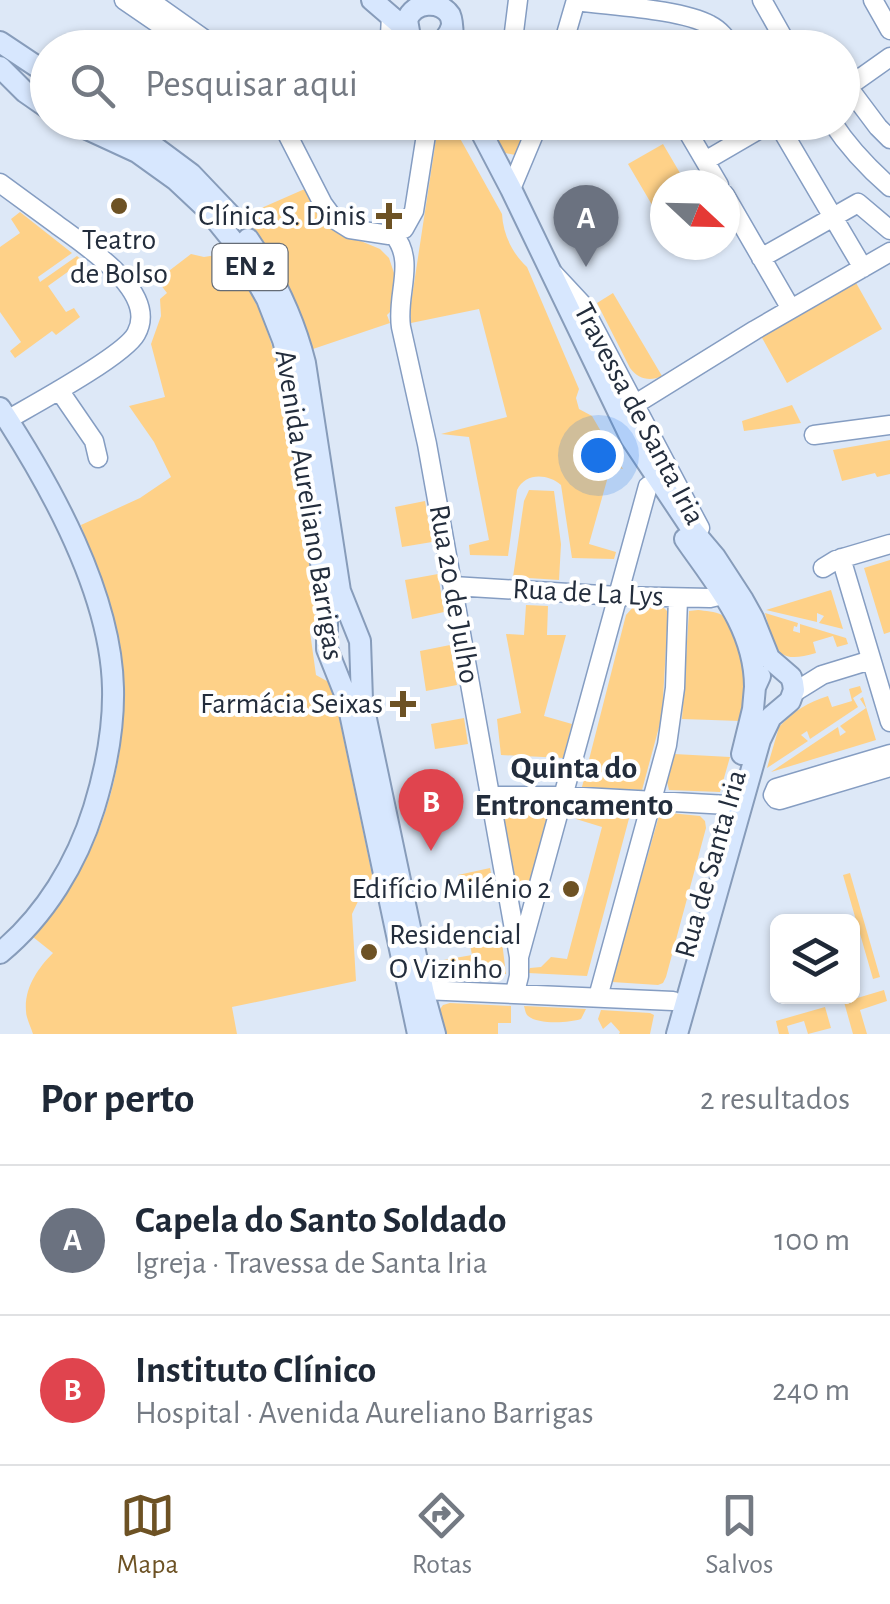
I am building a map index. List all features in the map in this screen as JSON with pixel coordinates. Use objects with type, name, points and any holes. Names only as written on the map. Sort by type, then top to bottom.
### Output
[{"type":"main road","points":[[372,0],[392,16],[401,30]]},
{"type":"main road","points":[[408,30],[407,20],[421,2],[438,3],[447,10],[453,24]]},
{"type":"main road","points":[[0,42],[30,62]]},
{"type":"main road","points":[[0,67],[30,95]]},
{"type":"main road","points":[[21,89],[25,74],[30,73]]},
{"type":"main road","name":"Avenida Aureliano Barrigas","points":[[112,140],[137,152],[176,180],[216,218],[263,291],[284,340],[294,382],[327,602],[329,658],[347,698],[418,1034]]},
{"type":"main road","name":"Avenida Aureliano Barrigas","points":[[146,140],[184,168],[220,203],[258,254],[287,310],[305,363],[340,591],[357,632],[362,700],[435,1034]]},
{"type":"main road","name":"Rua de Santa Iria","points":[[474,140],[528,241],[602,407],[648,486],[736,615],[753,662],[755,690],[750,724],[663,1034]]},
{"type":"main road","points":[[485,140],[631,438],[750,612],[785,686]]},
{"type":"main road","points":[[0,953],[74,860],[91,818],[110,745],[113,688],[106,635],[88,574],[48,489],[2,418]]},
{"type":"main road","points":[[326,637],[346,628],[361,659]]},
{"type":"main road","points":[[773,669],[785,686],[767,707],[755,690],[761,674],[773,669]]},
{"type":"main road","name":"Rua de Santa Iria","points":[[677,1034],[760,740],[785,686]]},
{"type":"main road","points":[[0,942],[27,921]]},
{"type":"street","points":[[124,0],[168,30]]},
{"type":"street","points":[[149,0],[192,30]]},
{"type":"street","points":[[514,30],[518,0]]},
{"type":"street","points":[[567,30],[576,0],[686,16],[718,30]]},
{"type":"street","points":[[762,0],[779,30]]},
{"type":"street","points":[[873,0],[890,30]]},
{"type":"street","points":[[860,78],[890,57]]},
{"type":"street","points":[[860,107],[890,139]]},
{"type":"street","points":[[290,140],[338,223],[364,232],[394,235],[408,225],[414,211],[425,140]]},
{"type":"street","points":[[511,189],[531,140]]},
{"type":"street","points":[[693,140],[710,170]]},
{"type":"street","points":[[705,161],[742,140]]},
{"type":"street","points":[[785,140],[863,268]]},
{"type":"street","points":[[843,140],[890,187]]},
{"type":"street","points":[[0,183],[104,260],[134,295],[141,314],[138,330],[129,343],[59,390],[2,418]]},
{"type":"street","points":[[761,258],[858,203],[890,230]]},
{"type":"street","points":[[740,222],[790,310]]},
{"type":"street","name":"Rua 20 de Julho","points":[[394,235],[405,254],[401,327],[423,424],[519,957]]},
{"type":"street","points":[[634,405],[889,255]]},
{"type":"street","name":"Travessa de Santa Iria","points":[[550,270],[582,303],[720,564]]},
{"type":"street","points":[[59,390],[94,441],[98,458]]},
{"type":"street","points":[[814,435],[890,425]]},
{"type":"street","points":[[515,992],[519,957],[648,486]]},
{"type":"street","points":[[823,568],[841,558],[890,544]]},
{"type":"street","points":[[841,558],[890,722]]},
{"type":"street","name":"Rua de La Lys","points":[[453,586],[618,596],[723,595]]},
{"type":"street","points":[[598,997],[654,800],[672,720],[678,598]]},
{"type":"street","points":[[785,686],[871,660]]},
{"type":"street","points":[[890,754],[776,788],[772,794],[780,800],[890,766]]},
{"type":"street","points":[[491,796],[728,804]]},
{"type":"street","points":[[423,990],[673,1000]]},
{"type":"shaded area","points":[[436,140],[461,140],[502,214],[509,243],[527,267],[579,389],[579,409],[592,416],[623,469],[611,466],[589,544],[616,552],[614,559],[572,558],[561,485],[537,477],[525,480],[517,490],[508,556],[470,555],[469,545],[489,540],[469,437],[441,434],[507,417],[479,309],[411,323]]},
{"type":"shaded area","points":[[498,140],[526,140],[519,153],[505,153]]},
{"type":"shaded area","points":[[663,144],[678,170],[650,170],[650,201],[628,164]]},
{"type":"shaded area","points":[[307,188],[344,234],[380,249],[389,258],[396,279],[387,315],[390,323],[313,349],[286,281],[247,219],[250,213]]},
{"type":"shaded area","points":[[20,212],[72,253],[38,277],[40,282],[77,256],[83,261],[48,286],[66,312],[74,308],[80,317],[56,335],[52,331],[15,358],[10,351],[21,342],[0,312],[0,247],[20,233],[11,219]]},
{"type":"shaded area","points":[[229,253],[262,315],[282,377],[317,618],[310,632],[316,675],[332,684],[373,879],[368,880],[352,914],[356,981],[232,1007],[237,1034],[33,1034],[26,1014],[27,994],[37,972],[53,953],[33,937],[71,886],[96,837],[113,784],[122,728],[122,673],[115,636],[81,525],[140,498],[171,477],[154,442],[129,406],[165,397],[151,344],[161,316],[160,299],[167,293],[157,280],[191,254],[204,257]]},
{"type":"shaded area","points":[[855,281],[882,329],[787,383],[761,336]]},
{"type":"shaded area","points":[[613,293],[662,376],[644,378],[630,368],[597,303]]},
{"type":"shaded area","points":[[792,405],[801,423],[744,431],[742,421]]},
{"type":"shaded area","points":[[890,440],[890,474],[877,477],[875,473],[842,481],[833,450]]},
{"type":"shaded area","points":[[529,490],[554,491],[561,544],[559,580],[513,577]]},
{"type":"shaded area","points":[[425,501],[432,542],[402,547],[395,507]]},
{"type":"shaded area","points":[[890,560],[890,632],[884,634],[864,568]]},
{"type":"shaded area","points":[[438,574],[444,612],[412,619],[405,580]]},
{"type":"shaded area","points":[[831,590],[843,629],[819,623],[824,616],[817,613],[817,622],[766,610]]},
{"type":"shaded area","points":[[526,605],[548,606],[547,635],[566,635],[544,716],[572,724],[563,758],[501,755],[497,719],[521,713],[506,634],[524,635]]},
{"type":"shaded area","points":[[634,606],[664,608],[668,612],[662,716],[642,790],[582,787],[626,615]]},
{"type":"shaded area","points":[[689,611],[722,615],[736,635],[744,681],[741,721],[682,719]]},
{"type":"shaded area","points":[[765,613],[798,623],[793,631],[800,633],[800,624],[846,638],[848,644],[837,647],[833,636],[813,642],[816,653],[784,655],[774,644]]},
{"type":"shaded area","points":[[450,645],[457,685],[426,691],[420,651]]},
{"type":"shaded area","points":[[860,686],[862,692],[853,698],[858,707],[810,739],[807,731],[801,735],[808,741],[767,768],[779,727],[790,716],[828,696],[832,707],[852,701],[849,689]]},
{"type":"shaded area","points":[[863,697],[876,740],[771,772],[838,727],[840,736],[846,732],[840,726],[866,708],[860,699]]},
{"type":"shaded area","points":[[464,718],[468,744],[435,749],[431,724]]},
{"type":"shaded area","points":[[674,754],[730,757],[720,792],[669,790],[667,782]]},
{"type":"shaded area","points":[[579,809],[631,811],[587,976],[528,973],[551,957],[567,959],[602,827],[576,819]]},
{"type":"shaded area","points":[[503,810],[550,810],[529,892],[520,891],[516,885],[503,818]]},
{"type":"shaded area","points":[[660,812],[700,816],[706,828],[666,977],[658,985],[612,982]]},
{"type":"shaded area","points":[[490,868],[495,895],[462,901],[458,875]]},
{"type":"shaded area","points":[[850,873],[880,977],[873,979],[860,934],[860,914],[854,914],[843,875]]},
{"type":"shaded area","points":[[501,934],[506,974],[434,972],[432,962],[472,955],[469,939]]},
{"type":"shaded area","points":[[884,990],[887,1001],[860,1010],[867,1034],[853,1034],[845,1004],[860,1004],[860,997]]},
{"type":"shaded area","points":[[450,1003],[511,1006],[511,1023],[498,1023],[498,1034],[447,1034],[438,1012]]},
{"type":"shaded area","points":[[524,1006],[586,1009],[581,1019],[553,1022],[531,1018]]},
{"type":"shaded area","points":[[825,1007],[831,1028],[808,1034],[804,1021],[787,1026],[789,1034],[779,1034],[776,1021]]},
{"type":"shaded area","points":[[601,1010],[650,1013],[654,1015],[650,1034],[619,1034],[611,1022],[603,1029],[598,1019]]},
{"type":"place","name":"Teatro de Bolso","points":[[119,206]]},
{"type":"place","name":"Clínica S. Dinis","points":[[389,216]]},
{"type":"place","name":"Capela do Santo Soldado","points":[[586,267]]},
{"type":"place","name":"Farmácia Seixas","points":[[403,704]]},
{"type":"place","name":"Instituto Clínico","points":[[431,851]]},
{"type":"place","name":"Edifício Milénio 2","points":[[571,889]]},
{"type":"place","name":"Residencial O Vizinho","points":[[369,952]]},
{"type":"district","name":"Quinta do Entroncamento","points":[[574,786]]}]
